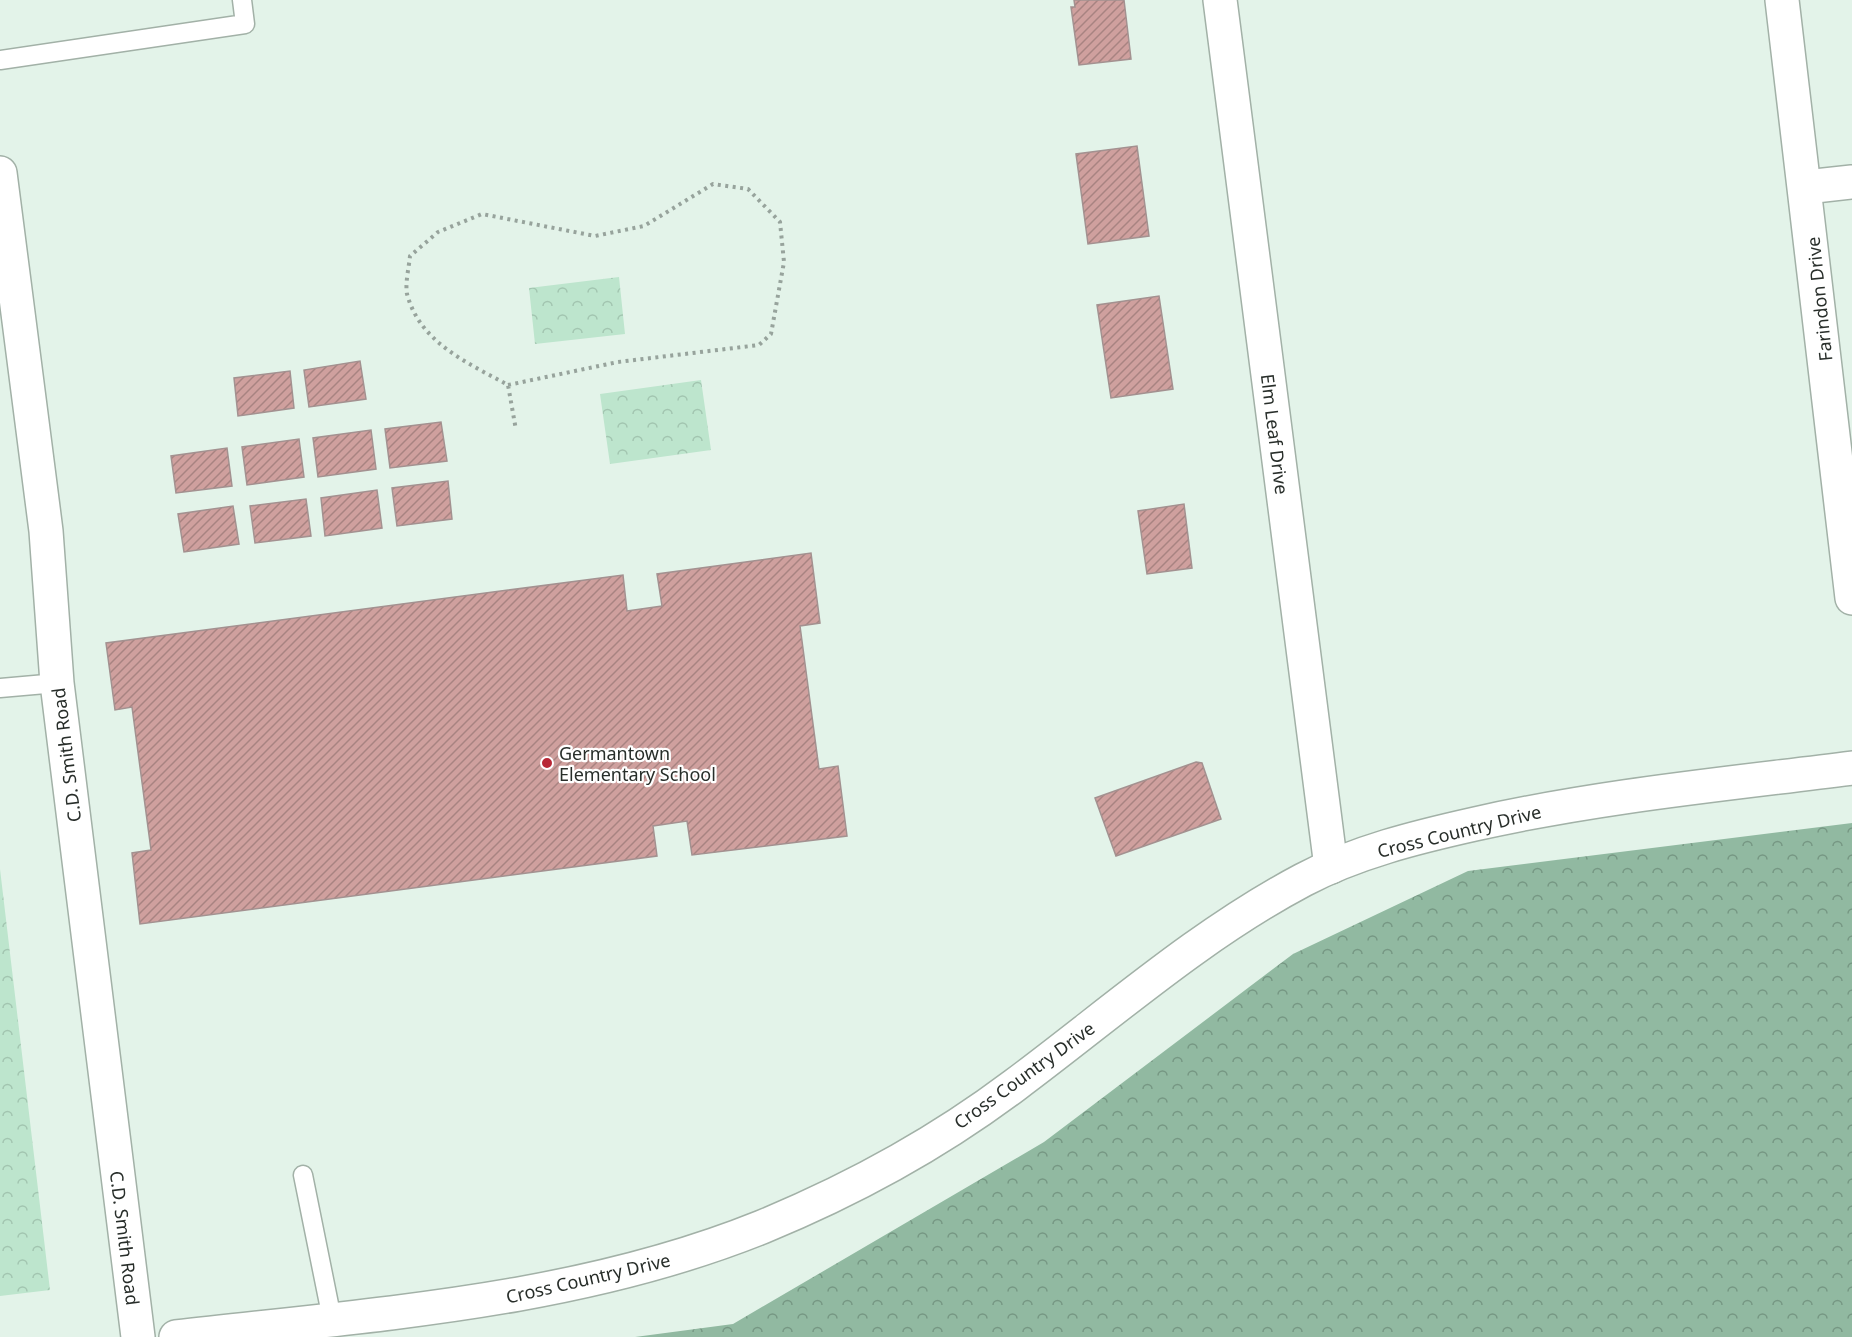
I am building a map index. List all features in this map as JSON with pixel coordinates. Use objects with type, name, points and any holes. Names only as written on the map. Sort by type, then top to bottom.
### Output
[{"type":"street","name":"Elm Leaf Drive","points":[[1220,0],[1331,867]]},
{"type":"street","name":"Farindon Drive","points":[[1782,0],[1806,187],[1852,598]]},
{"type":"street","name":"C.D. Smith Road","points":[[0,173],[46,531],[57,683],[138,1337]]},
{"type":"street","points":[[1806,187],[1852,182]]},
{"type":"street","name":"Cross Country Drive","points":[[176,1337],[492,1300],[552,1290],[686,1255],[832,1196],[961,1123],[1217,933],[1273,897],[1331,867],[1436,833],[1573,804],[1852,768]]},
{"type":"lane","points":[[0,60],[245,24],[242,0]]},
{"type":"lane","points":[[0,688],[57,683]]},
{"type":"lane","points":[[303,1175],[332,1319]]},
{"type":"path","points":[[713,184],[748,189],[780,222],[784,262],[771,334],[759,345],[618,362],[508,385],[444,350],[418,318],[407,292],[410,256],[438,232],[482,214],[595,236],[644,225],[713,184]]},
{"type":"path","points":[[508,385],[516,430]]},
{"type":"green space","points":[[619,277],[625,334],[535,344],[529,288]]},
{"type":"green space","points":[[701,380],[711,450],[610,464],[600,394]]},
{"type":"green space","points":[[1852,823],[1852,1337],[635,1337],[733,1324],[1044,1142],[1293,954],[1468,871]]},
{"type":"green space","points":[[0,869],[50,1290],[0,1296]]},
{"type":"building","points":[[1074,0],[1124,0],[1131,59],[1079,65],[1071,7],[1075,7]]},
{"type":"building","points":[[1137,146],[1149,236],[1088,244],[1076,154]]},
{"type":"building","points":[[1159,296],[1173,389],[1111,398],[1097,305]]},
{"type":"building","points":[[360,361],[366,399],[309,407],[304,370]]},
{"type":"building","points":[[290,371],[294,408],[238,416],[234,378]]},
{"type":"building","points":[[441,422],[447,461],[390,468],[385,429]]},
{"type":"building","points":[[371,430],[376,469],[318,477],[313,438]]},
{"type":"building","points":[[299,439],[304,477],[247,485],[242,447]]},
{"type":"building","points":[[227,448],[232,486],[176,493],[171,456]]},
{"type":"building","points":[[448,481],[452,519],[397,526],[392,488]]},
{"type":"building","points":[[377,490],[382,528],[325,536],[321,498]]},
{"type":"building","points":[[306,499],[311,536],[255,543],[250,506]]},
{"type":"building","points":[[1184,504],[1192,568],[1147,574],[1138,511]]},
{"type":"building","points":[[233,506],[239,544],[184,552],[178,514]]},
{"type":"building","points":[[811,553],[820,623],[800,626],[819,769],[838,766],[847,836],[692,855],[687,821],[653,826],[657,856],[140,924],[132,853],[151,850],[132,707],[115,710],[106,643],[623,575],[627,611],[662,606],[657,574]]},
{"type":"building","points":[[1196,762],[1202,763],[1221,819],[1116,856],[1095,798]]},
{"type":"place","name":"Germantown Elementary School","points":[[547,763]]}]
